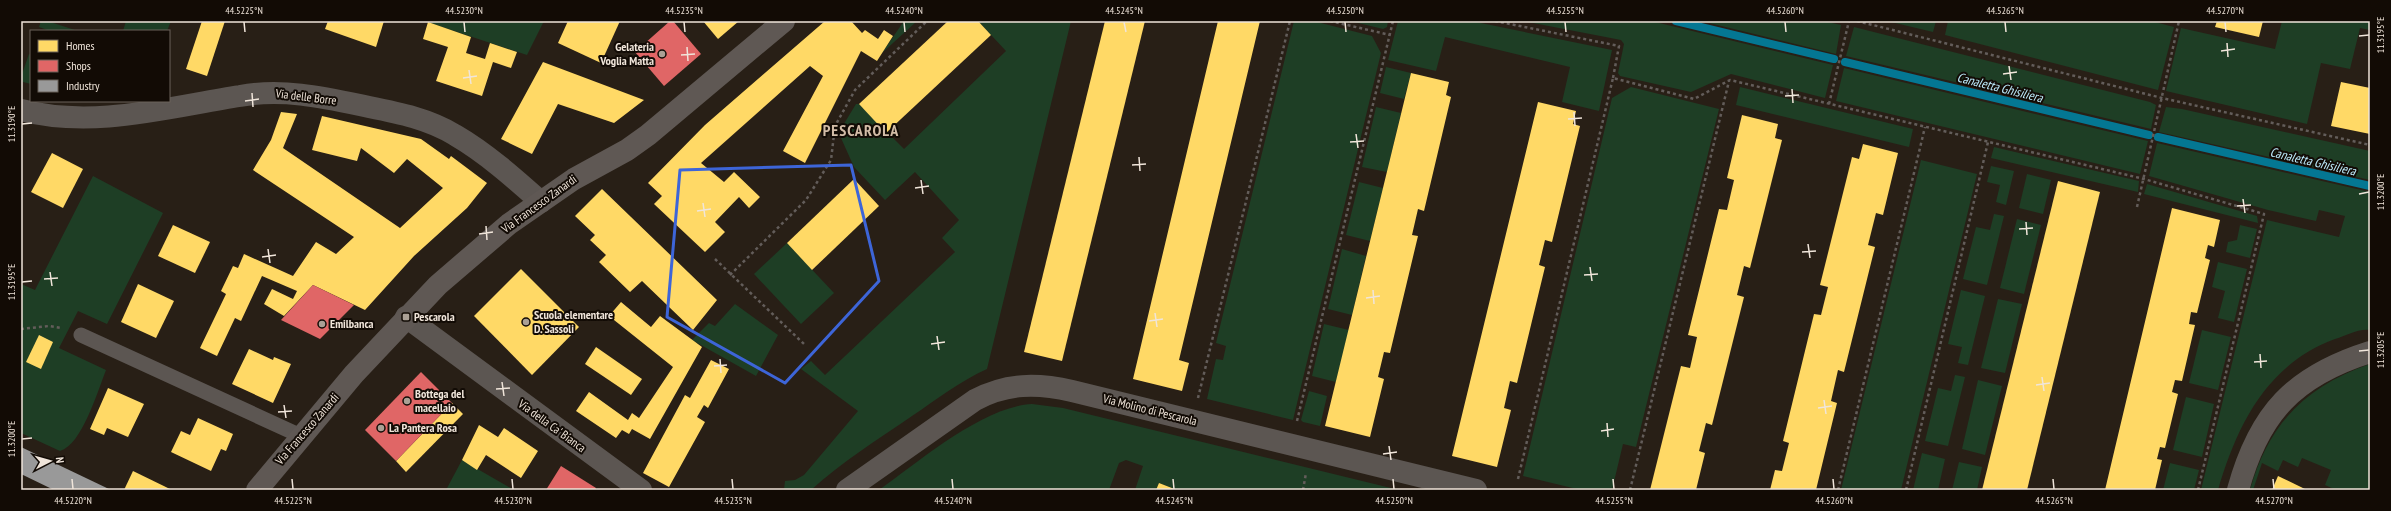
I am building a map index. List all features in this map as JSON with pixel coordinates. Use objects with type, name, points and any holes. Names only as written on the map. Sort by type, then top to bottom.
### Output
[{"type":"main road","name":"Via Francesco Zanardi","points":[[256,490],[301,436],[406,317],[461,264],[509,224],[574,179],[627,150],[648,135],[784,21]]},
{"type":"street","name":"Via delle Borre","points":[[21,110],[72,116],[130,114],[266,93],[319,97],[396,113],[437,125],[470,144],[541,202]]},
{"type":"street","name":"Via della Ca' Bianca","points":[[406,317],[641,490]]},
{"type":"street","points":[[2238,490],[2252,448],[2264,427],[2283,402],[2312,376],[2334,365],[2370,352]]},
{"type":"street","name":"Via Molino di Pescarola","points":[[847,490],[975,400],[998,390],[1034,385],[1072,391],[1476,490]]},
{"type":"lane","points":[[81,335],[301,436]]},
{"type":"path","points":[[730,275],[806,200],[831,160],[835,126],[855,90],[927,21]]},
{"type":"path","points":[[1197,402],[1290,21]]},
{"type":"path","points":[[1330,21],[1390,35]]},
{"type":"path","points":[[1296,426],[1393,21]]},
{"type":"path","points":[[1495,21],[1619,46],[1613,78],[1518,479]]},
{"type":"path","points":[[1829,104],[1849,21]]},
{"type":"path","points":[[1857,21],[2162,98],[2370,145]]},
{"type":"path","points":[[2137,207],[2179,21]]},
{"type":"path","points":[[1613,78],[1694,99],[1730,80],[2144,179],[2264,214],[2198,490]]},
{"type":"path","points":[[1630,490],[1730,80]]},
{"type":"path","points":[[1838,490],[1925,127]]},
{"type":"path","points":[[1906,490],[1988,142]]},
{"type":"path","points":[[715,259],[730,275],[804,344]]},
{"type":"path","points":[[21,329],[56,326],[81,335]]},
{"type":"path","points":[[1303,490],[1305,480]]},
{"type":"highlighted area","points":[[851,165],[879,281],[785,383],[667,317],[680,170]]},
{"type":"green space","points":[[41,21],[47,21],[75,30],[47,30],[39,27]]},
{"type":"green space","points":[[126,21],[171,21],[167,30],[123,30]]},
{"type":"green space","points":[[424,21],[544,21],[527,55]]},
{"type":"green space","points":[[904,21],[917,21],[882,53]]},
{"type":"green space","points":[[978,21],[1071,21],[987,369],[958,385],[873,443],[835,470],[811,490],[784,490],[785,481],[795,480],[804,475],[858,411],[801,369],[811,361],[825,375],[955,252],[942,238],[959,220],[915,172],[885,200],[854,167],[841,138],[842,127],[856,104],[859,104],[904,149],[1006,51]]},
{"type":"green space","points":[[1294,21],[1313,21],[1372,36],[1381,53],[1293,420],[1207,399],[1216,359],[1223,360],[1226,346],[1216,343]]},
{"type":"green space","points":[[1350,21],[1388,21],[1387,27],[1383,29]]},
{"type":"green space","points":[[1398,21],[1471,21],[1612,50],[1599,111],[1562,102],[1570,67],[1445,37],[1436,71],[1388,60]]},
{"type":"green space","points":[[1523,21],[1651,21],[1833,65],[1825,98],[1731,74],[1691,92],[1620,76],[1618,73],[1624,44],[1621,40]]},
{"type":"green space","points":[[1701,21],[1823,21],[1841,25],[1836,54]]},
{"type":"green space","points":[[1887,21],[1936,21],[1933,32]]},
{"type":"green space","points":[[1948,21],[2151,21],[2174,27],[2158,90],[1945,35]]},
{"type":"green space","points":[[2282,21],[2370,21],[2370,30],[2360,28],[2350,69],[2321,63],[2307,124],[2166,91],[2181,28],[2275,49]]},
{"type":"green space","points":[[1854,27],[2150,102],[2156,105],[2151,129],[1846,56]]},
{"type":"green space","points":[[29,54],[30,84],[23,82],[21,77]]},
{"type":"green space","points":[[1386,67],[1411,73],[1404,99],[1380,93]]},
{"type":"green space","points":[[1844,68],[2148,141],[2140,174],[1836,101]]},
{"type":"green space","points":[[1631,87],[1719,109],[1636,447],[1623,444],[1612,490],[1581,490],[1523,476],[1612,98]]},
{"type":"green space","points":[[1740,87],[1913,129],[1909,147],[1736,105]]},
{"type":"green space","points":[[1376,107],[1401,113],[1387,172],[1362,167]]},
{"type":"green space","points":[[2166,107],[2182,109],[2370,151],[2370,180],[2159,132]]},
{"type":"green space","points":[[2157,143],[2370,192],[2370,330],[2361,330],[2352,333],[2311,350],[2291,364],[2273,381],[2245,420],[2235,442],[2218,490],[2201,490],[2267,220],[2339,237],[2345,216],[2319,210],[2316,221],[2268,210],[2149,176]]},
{"type":"green space","points":[[1994,147],[2139,181],[2138,192],[1991,158]]},
{"type":"green space","points":[[1921,160],[1977,174],[1901,490],[1841,490]]},
{"type":"green space","points":[[1991,166],[2014,171],[2006,205],[1996,202],[2000,185],[1987,182]]},
{"type":"green space","points":[[2027,174],[2051,180],[2043,214],[2019,208]]},
{"type":"green space","points":[[93,176],[163,213],[107,324],[78,311],[59,348],[106,370],[94,403],[82,428],[68,447],[60,451],[21,433],[21,284],[35,290]]},
{"type":"green space","points":[[1359,182],[1383,188],[1370,241],[1346,235]]},
{"type":"green space","points":[[2147,184],[2257,216],[2258,223],[2144,194]]},
{"type":"green space","points":[[1994,214],[2004,216],[1987,285],[1963,279],[1976,227],[1990,230]]},
{"type":"green space","points":[[2017,219],[2041,225],[2024,294],[2000,288]]},
{"type":"green space","points":[[2240,225],[2257,229],[2250,258],[2226,252],[2228,242],[2237,240]]},
{"type":"green space","points":[[787,243],[834,293],[801,324],[754,274]]},
{"type":"green space","points":[[1342,249],[1366,256],[1352,315],[1328,309]]},
{"type":"green space","points":[[2218,262],[2247,269],[2234,322],[2218,318],[2225,291],[2212,287]]},
{"type":"green space","points":[[1961,290],[1985,296],[1968,365],[1958,363],[1962,347],[1948,344]]},
{"type":"green space","points":[[1998,299],[2022,304],[2005,373],[1981,368]]},
{"type":"green space","points":[[735,304],[778,335],[756,376],[692,340],[709,323],[715,326]]},
{"type":"green space","points":[[1324,324],[1349,330],[1336,382],[1312,376]]},
{"type":"green space","points":[[2202,330],[2231,337],[2218,390],[2189,383]]},
{"type":"green space","points":[[2370,364],[2370,490],[2336,490],[2325,485],[2331,470],[2302,458],[2298,467],[2283,460],[2278,471],[2262,463],[2253,490],[2250,490],[2267,446],[2279,427],[2293,410],[2309,396],[2327,384],[2347,373]]},
{"type":"green space","points":[[1955,375],[1965,377],[1948,446],[1925,441],[1938,388],[1951,391]]},
{"type":"green space","points":[[1978,380],[2002,386],[1985,455],[1962,449]]},
{"type":"green space","points":[[1309,391],[1327,396],[1320,426],[1303,422],[1301,420]]},
{"type":"green space","points":[[2186,397],[2214,404],[2202,457],[2173,450]]},
{"type":"green space","points":[[1032,404],[1063,408],[1399,490],[1177,490],[1159,483],[1156,490],[1135,490],[1143,466],[1126,460],[1119,463],[1109,490],[879,490],[952,437],[972,425],[1013,407]]},
{"type":"green space","points":[[1922,453],[1945,459],[1938,490],[1913,490]]},
{"type":"green space","points":[[462,460],[514,490],[446,490]]},
{"type":"green space","points":[[1959,462],[1982,467],[1977,490],[1952,490]]},
{"type":"green space","points":[[2170,463],[2199,470],[2194,490],[2163,490]]},
{"type":"building: Homes","points":[[202,21],[225,21],[207,76],[186,69]]},
{"type":"building: Homes","points":[[328,21],[384,21],[376,47],[325,29]]},
{"type":"building: Homes","points":[[568,21],[620,21],[601,63],[558,43]]},
{"type":"building: Homes","points":[[703,21],[739,21],[718,39]]},
{"type":"building: Homes","points":[[825,21],[851,21],[862,33],[865,30],[878,39],[884,30],[893,36],[877,61],[861,51],[805,163],[783,151],[823,76],[810,66],[701,163],[724,182],[734,172],[760,197],[749,208],[739,197],[715,222],[725,232],[705,252],[654,204],[662,196],[648,183],[705,125]]},
{"type":"building: Homes","points":[[948,21],[978,21],[991,35],[886,133],[859,104]]},
{"type":"building: Homes","points":[[1105,21],[1145,21],[1062,361],[1024,352]]},
{"type":"building: Homes","points":[[1218,21],[1260,21],[1179,360],[1189,363],[1182,391],[1133,379]]},
{"type":"building: Homes","points":[[2217,21],[2263,21],[2259,37],[2215,27]]},
{"type":"building: Homes","points":[[428,22],[471,37],[466,53],[485,59],[490,43],[517,52],[511,68],[493,62],[482,96],[436,81],[448,47],[423,39]]},
{"type":"building: Homes","points":[[543,62],[644,100],[614,123],[558,104],[532,154],[501,139]]},
{"type":"building: Homes","points":[[1411,73],[1449,82],[1446,95],[1451,97],[1424,211],[1418,209],[1412,235],[1418,236],[1390,353],[1384,352],[1378,377],[1384,379],[1370,437],[1325,426]]},
{"type":"building: Homes","points":[[2341,82],[2370,88],[2370,134],[2331,126]]},
{"type":"building: Homes","points":[[1538,102],[1576,111],[1573,124],[1580,126],[1552,242],[1545,240],[1539,265],[1545,267],[1517,383],[1510,381],[1504,408],[1511,410],[1497,467],[1452,456]]},
{"type":"building: Homes","points":[[281,112],[297,114],[283,148],[400,228],[443,188],[407,159],[394,173],[361,148],[357,161],[312,150],[322,116],[421,139],[449,159],[451,156],[487,183],[467,208],[414,256],[365,310],[313,285],[284,316],[264,304],[272,289],[293,299],[297,291],[262,276],[241,321],[235,318],[217,356],[200,348],[226,294],[221,291],[233,266],[238,268],[244,254],[293,276],[316,242],[336,254],[354,237],[253,170],[271,140]]},
{"type":"building: Homes","points":[[1742,115],[1778,124],[1775,138],[1782,140],[1750,268],[1744,266],[1737,295],[1744,297],[1712,425],[1706,423],[1699,451],[1705,453],[1696,490],[1650,490],[1681,366],[1690,368],[1697,337],[1688,335],[1719,209],[1727,210],[1734,180],[1727,178]]},
{"type":"building: Homes","points":[[1863,144],[1898,153],[1883,215],[1876,213],[1868,245],[1875,247],[1844,372],[1838,370],[1831,401],[1837,403],[1816,490],[1770,490],[1775,470],[1782,471],[1789,443],[1783,441],[1814,314],[1821,315],[1828,287],[1820,285],[1852,157],[1859,159]]},
{"type":"building: Homes","points":[[52,153],[83,169],[63,208],[31,192]]},
{"type":"building: Homes","points":[[854,179],[879,206],[812,270],[787,243]]},
{"type":"building: Homes","points":[[2058,181],[2100,192],[2027,490],[1982,490]]},
{"type":"building: Homes","points":[[602,189],[717,300],[693,330],[642,281],[630,292],[599,262],[606,255],[590,240],[595,235],[575,216]]},
{"type":"building: Homes","points":[[2172,208],[2220,220],[2214,247],[2208,245],[2205,258],[2210,260],[2197,313],[2191,312],[2189,324],[2195,325],[2182,381],[2175,380],[2172,392],[2178,394],[2165,448],[2160,447],[2157,459],[2162,460],[2155,490],[2105,490]]},
{"type":"building: Homes","points":[[173,225],[210,242],[195,273],[158,256]]},
{"type":"building: Homes","name":"Scuola elementare D. Sassoli","points":[[521,269],[579,327],[532,375],[474,316]]},
{"type":"building: Homes","points":[[138,284],[174,301],[156,338],[121,322]]},
{"type":"building: Homes","points":[[621,302],[651,327],[660,316],[702,347],[650,439],[632,429],[629,434],[622,430],[616,438],[576,411],[589,392],[628,420],[632,413],[639,418],[673,367],[609,316]]},
{"type":"building: Homes","points":[[39,335],[53,342],[41,369],[26,362]]},
{"type":"building: Homes","points":[[596,347],[642,379],[631,395],[585,364]]},
{"type":"building: Homes","points":[[249,349],[273,360],[274,357],[291,364],[273,403],[232,384]]},
{"type":"building: Homes","points":[[711,360],[729,369],[708,408],[704,405],[697,417],[705,422],[669,487],[643,473],[685,395],[690,398]]},
{"type":"building: Homes","points":[[108,388],[144,404],[128,437],[107,428],[104,435],[90,429]]},
{"type":"building: Homes","points":[[452,403],[463,414],[406,472],[396,461]]},
{"type":"building: Homes","points":[[198,418],[233,434],[226,451],[221,449],[211,471],[171,452],[181,431],[190,435]]},
{"type":"building: Homes","points":[[479,425],[498,437],[504,428],[538,451],[521,478],[486,455],[477,470],[462,460]]},
{"type":"building: Homes","points":[[133,471],[172,490],[124,490]]},
{"type":"building: Homes","points":[[2278,476],[2307,490],[2272,490]]},
{"type":"building: Homes","points":[[1159,483],[1177,490],[1156,490]]},
{"type":"building: Shops","points":[[670,21],[673,21],[701,54],[664,86],[635,52]]},
{"type":"building: Shops","points":[[313,285],[354,305],[320,339],[281,320]]},
{"type":"building: Shops","points":[[421,372],[452,403],[396,461],[365,430]]},
{"type":"building: Shops","points":[[561,466],[596,488],[595,490],[546,490]]},
{"type":"building: Industry","points":[[21,447],[111,490],[54,490],[21,474]]},
{"type":"waterway","name":"Canaletta Ghisiliera","points":[[1676,21],[1834,59]]},
{"type":"waterway","name":"Canaletta Ghisiliera","points":[[1845,62],[2149,135]]},
{"type":"waterway","name":"Canaletta Ghisiliera","points":[[2158,137],[2370,186]]},
{"type":"place","name":"Gelateria Voglia Matta","points":[[662,54]]},
{"type":"place","name":"Pescarola","points":[[406,317]]},
{"type":"place","name":"Scuola elementare D. Sassoli","points":[[526,322]]},
{"type":"place","name":"Emilbanca","points":[[322,324]]},
{"type":"place","name":"Bottega del macellaio","points":[[407,401]]},
{"type":"place","name":"La Pantera Rosa","points":[[381,428]]},
{"type":"district","name":"PESCAROLA","points":[[861,130]]}]
